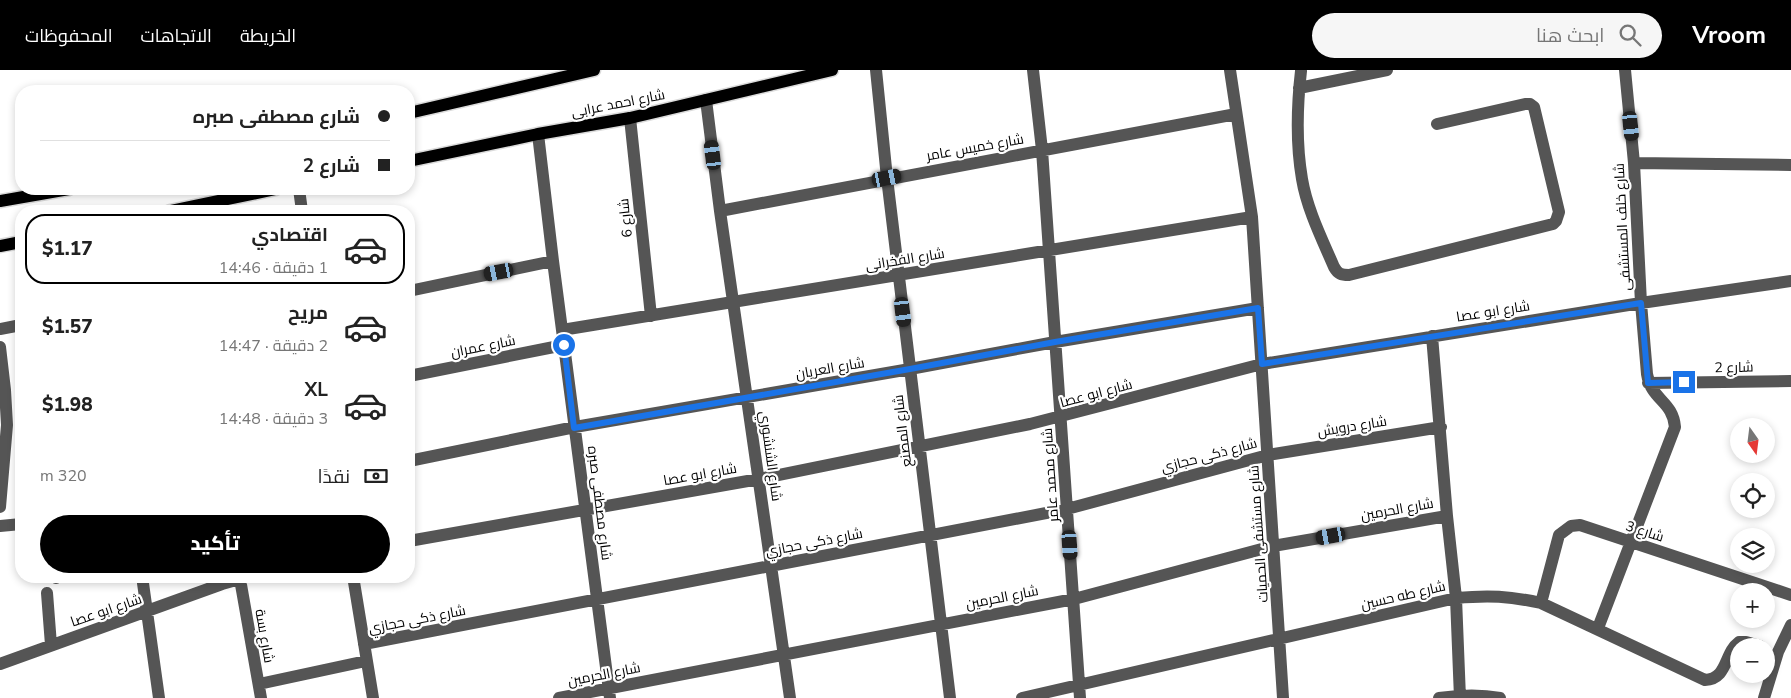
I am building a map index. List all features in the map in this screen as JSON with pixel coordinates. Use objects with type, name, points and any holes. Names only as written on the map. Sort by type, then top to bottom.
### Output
[{"type":"main road","points":[[415,112],[594,70]]},
{"type":"main road","name":"شارع احمد عرابى","points":[[415,160],[538,134],[630,118],[832,70]]},
{"type":"main road","points":[[0,201],[34,195]]},
{"type":"main road","points":[[199,205],[247,195]]},
{"type":"main road","points":[[0,246],[15,243]]},
{"type":"street","name":"شارع المصنع","points":[[876,70],[887,178],[950,698]]},
{"type":"street","name":"شارع محمد عامر","points":[[1033,70],[1042,150],[1080,698]]},
{"type":"street","name":"شارع مستشفى الحميات","points":[[1230,70],[1252,217],[1284,698]]},
{"type":"street","points":[[1300,88],[1388,70]]},
{"type":"street","name":"شارع خلف المستشفى","points":[[1625,70],[1634,163],[1641,303],[1648,383]]},
{"type":"street","points":[[1302,71],[1298,134],[1302,180],[1316,224],[1337,272],[1342,275],[1349,275],[1552,224],[1556,221],[1559,212],[1534,107],[1525,104],[1437,124]]},
{"type":"street","name":"شارع الشنشوري","points":[[706,100],[720,211],[790,698]]},
{"type":"street","name":"شارع خميس عامر","points":[[720,211],[887,178],[1236,114]]},
{"type":"street","name":"شارع 6","points":[[630,118],[651,316]]},
{"type":"street","name":"شارع مصطفى صبره","points":[[538,134],[609,693]]},
{"type":"street","points":[[1634,163],[1791,165]]},
{"type":"street","name":"شارع الفخرانى","points":[[562,330],[1252,217]]},
{"type":"street","points":[[415,289],[553,261]]},
{"type":"street","name":"شارع ابو عصا","points":[[415,540],[759,479],[1061,417],[1262,364],[1641,303],[1791,281]]},
{"type":"street","name":"شارع العريان","points":[[415,460],[574,428],[1055,342],[1258,308]]},
{"type":"street","points":[[0,329],[15,326]]},
{"type":"street","points":[[1432,336],[1456,598],[1460,696]]},
{"type":"street","name":"شارع عمران","points":[[415,375],[564,345]]},
{"type":"street","points":[[0,347],[5,390],[6,425],[0,507]]},
{"type":"street","name":"شارع 2","points":[[1648,383],[1791,381]]},
{"type":"street","points":[[1598,628],[1675,427],[1672,412],[1653,392],[1648,383]]},
{"type":"street","name":"شارع درويش","points":[[1268,455],[1441,427]]},
{"type":"street","name":"شارع ذكى حجازي","points":[[364,644],[1067,509],[1268,455]]},
{"type":"street","name":"شارع الحرمين","points":[[559,698],[609,693],[784,655],[1074,598],[1273,546],[1447,516]]},
{"type":"street","points":[[0,526],[15,525]]},
{"type":"street","name":"شارع 3","points":[[1542,603],[1559,535],[1563,530],[1571,526],[1580,525],[1791,595]]},
{"type":"street","points":[[143,583],[159,698]]},
{"type":"street","name":"شارع ابو عصا","points":[[0,664],[146,611],[214,583]]},
{"type":"street","name":"شارع بسة","points":[[246,583],[261,698]]},
{"type":"street","points":[[354,583],[373,698]]},
{"type":"street","points":[[47,594],[50,645]]},
{"type":"street","name":"شارع طه حسين","points":[[1022,698],[1456,598],[1489,595],[1515,597],[1542,603],[1705,680],[1711,680],[1721,673],[1730,655]]},
{"type":"street","points":[[1775,646],[1791,625]]},
{"type":"street","points":[[259,684],[366,660]]},
{"type":"street","points":[[1764,698],[1766,683]]},
{"type":"street","points":[[1439,698],[1486,695],[1500,698]]},
{"type":"route","points":[[564,345],[574,428],[1055,342],[1258,308],[1262,364],[1641,303],[1648,383],[1684,382]]}]
